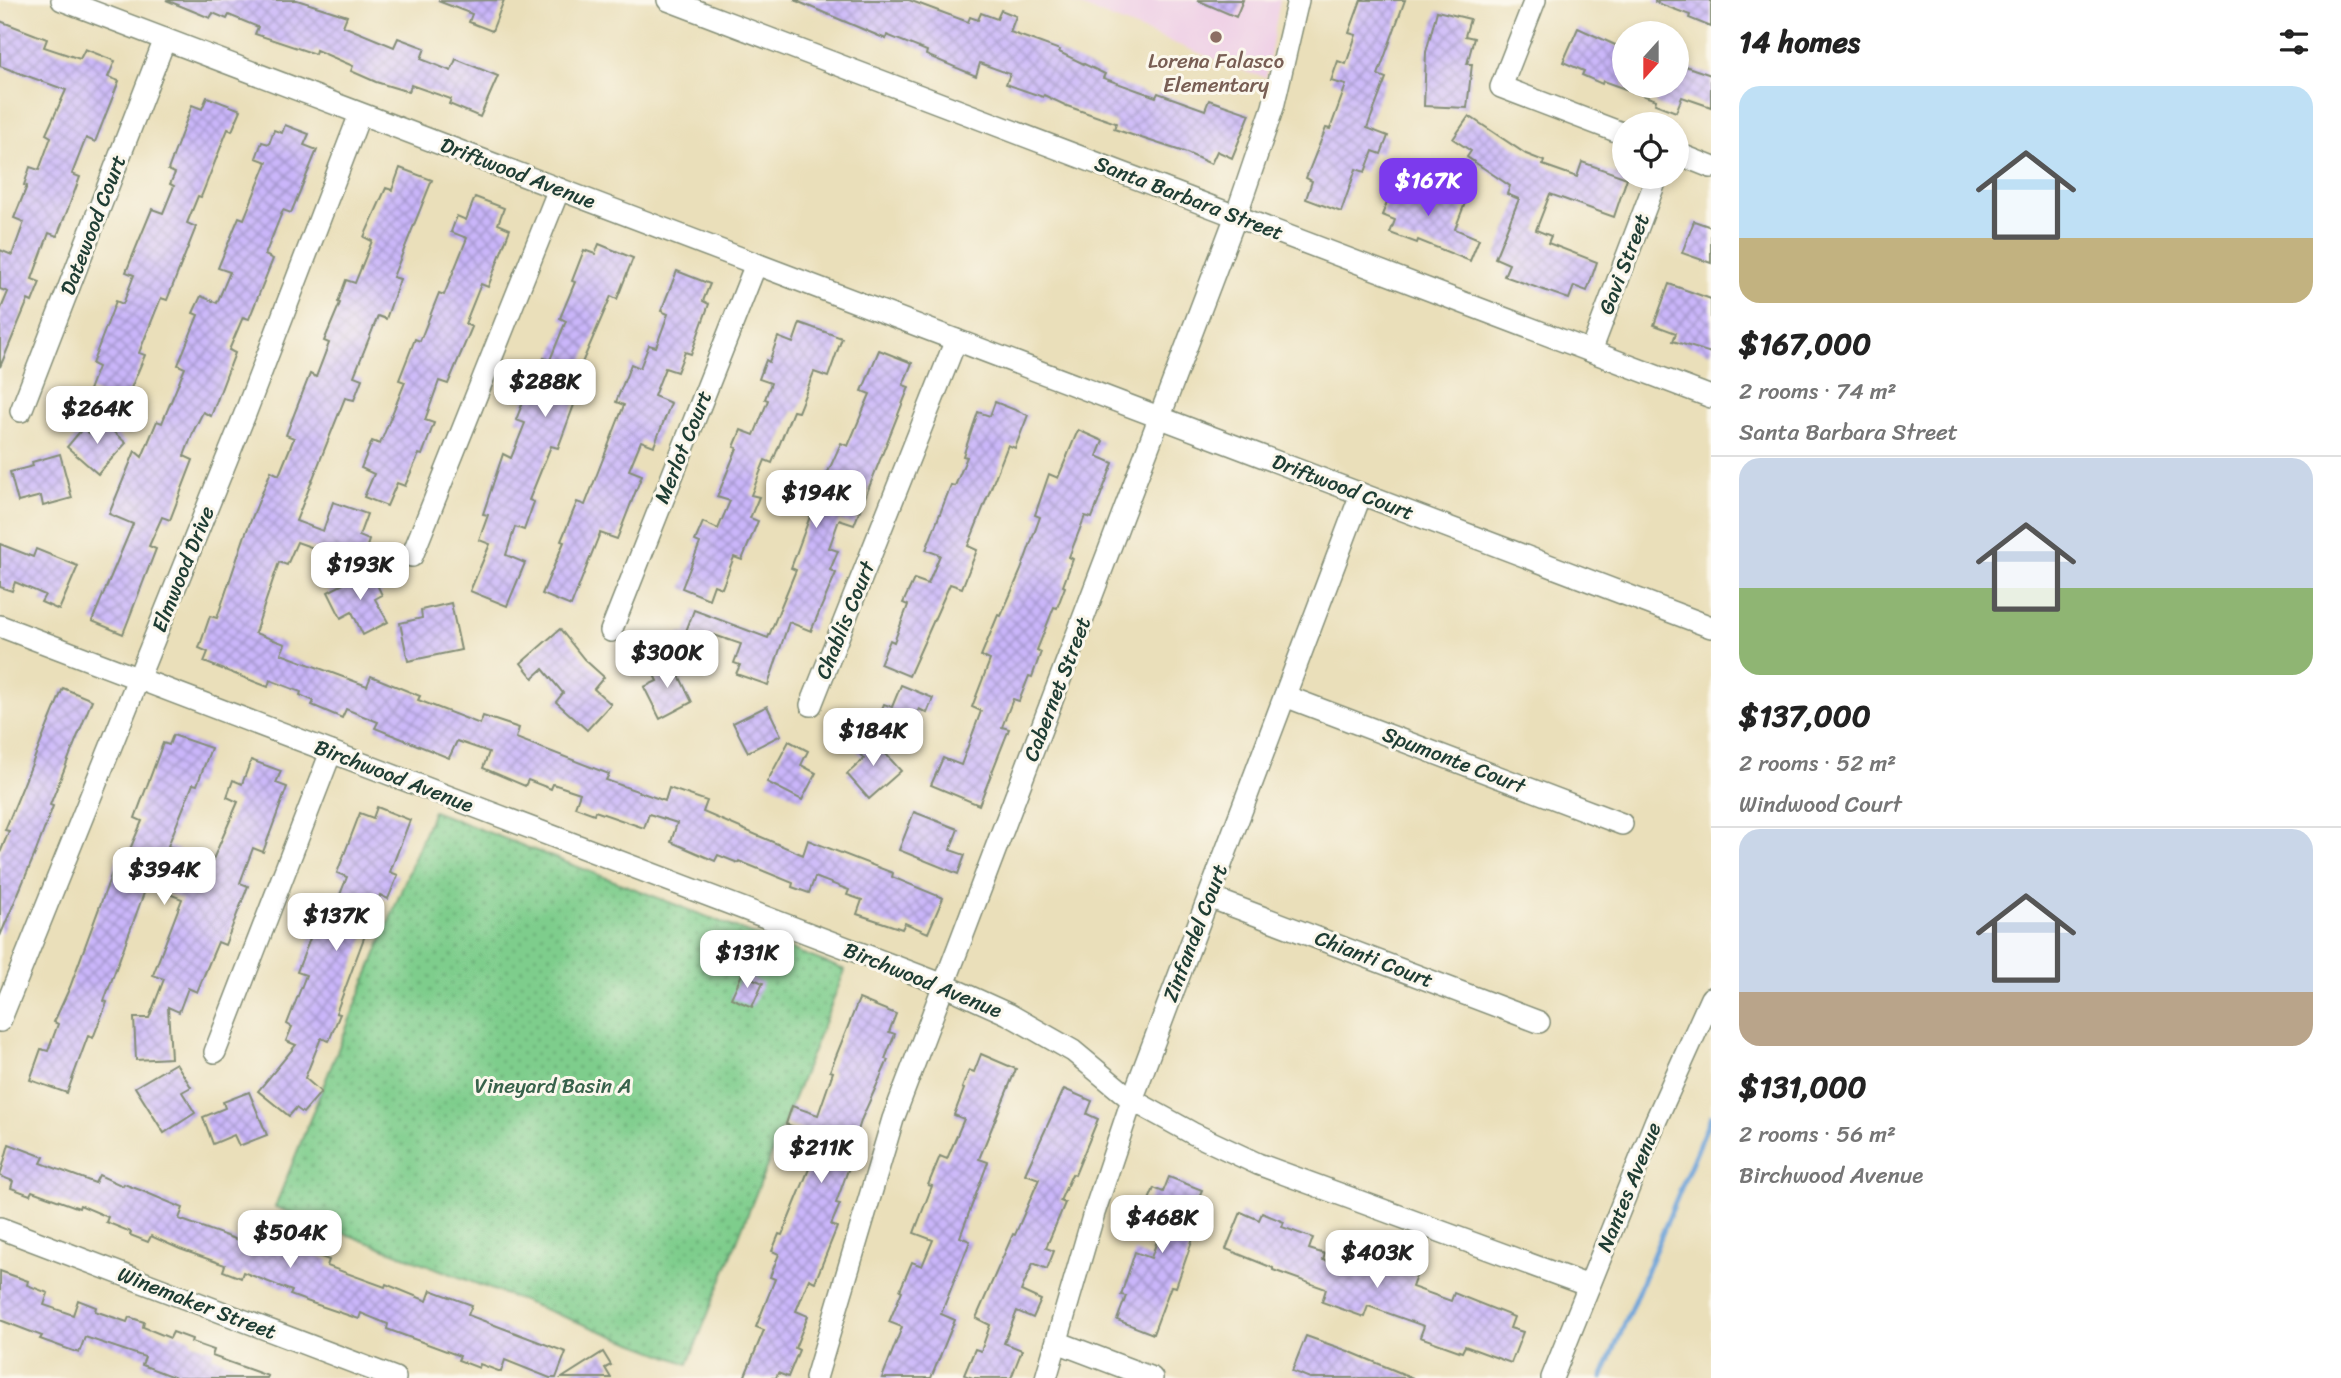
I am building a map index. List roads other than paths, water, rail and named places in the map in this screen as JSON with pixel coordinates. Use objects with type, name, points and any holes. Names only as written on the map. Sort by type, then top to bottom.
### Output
[{"type":"street","name":"Driftwood Avenue","points":[[62,0],[965,343]]},
{"type":"street","name":"Santa Barbara Street","points":[[668,0],[1711,397]]},
{"type":"street","name":"Cabernet Street","points":[[816,1378],[894,1119],[1236,216],[1273,107],[1298,0]]},
{"type":"street","points":[[1535,0],[1501,87],[1612,129]]},
{"type":"street","name":"Datewood Court","points":[[20,411],[165,39]]},
{"type":"street","name":"Elmwood Drive","points":[[0,1021],[244,414],[360,114]]},
{"type":"street","points":[[1689,158],[1711,167]]},
{"type":"street","points":[[412,556],[559,189]]},
{"type":"street","name":"Gavi Street","points":[[1591,351],[1652,189]]},
{"type":"street","name":"Merlot Court","points":[[611,631],[756,264]]},
{"type":"street","name":"Driftwood Court","points":[[965,343],[1711,627]]},
{"type":"street","name":"Chablis Court","points":[[811,705],[965,343]]},
{"type":"street","name":"Zinfandel Court","points":[[1046,1378],[1094,1213],[1132,1100],[1362,494]]},
{"type":"street","name":"Birchwood Avenue","points":[[0,626],[944,985],[1008,1014],[1073,1051],[1132,1100],[1192,1133],[1258,1164],[1589,1286]]},
{"type":"street","name":"Spumonte Court","points":[[1285,696],[1622,824]]},
{"type":"street","points":[[215,1052],[331,752]]},
{"type":"street","name":"Chianti Court","points":[[1209,897],[1539,1022]]},
{"type":"street","name":"Nantes Avenue","points":[[1552,1378],[1656,1120],[1711,998]]},
{"type":"street","name":"Winemaker Street","points":[[0,1228],[395,1378]]},
{"type":"street","points":[[1057,1342],[1153,1378]]},
{"type":"waterway","points":[[1602,1378],[1711,1116]]},
{"type":"place","name":"Lorena Falasco Elementary","points":[[1216,37]]},
{"type":"park label","name":"Vineyard Basin A","points":[[553,1086]]}]
